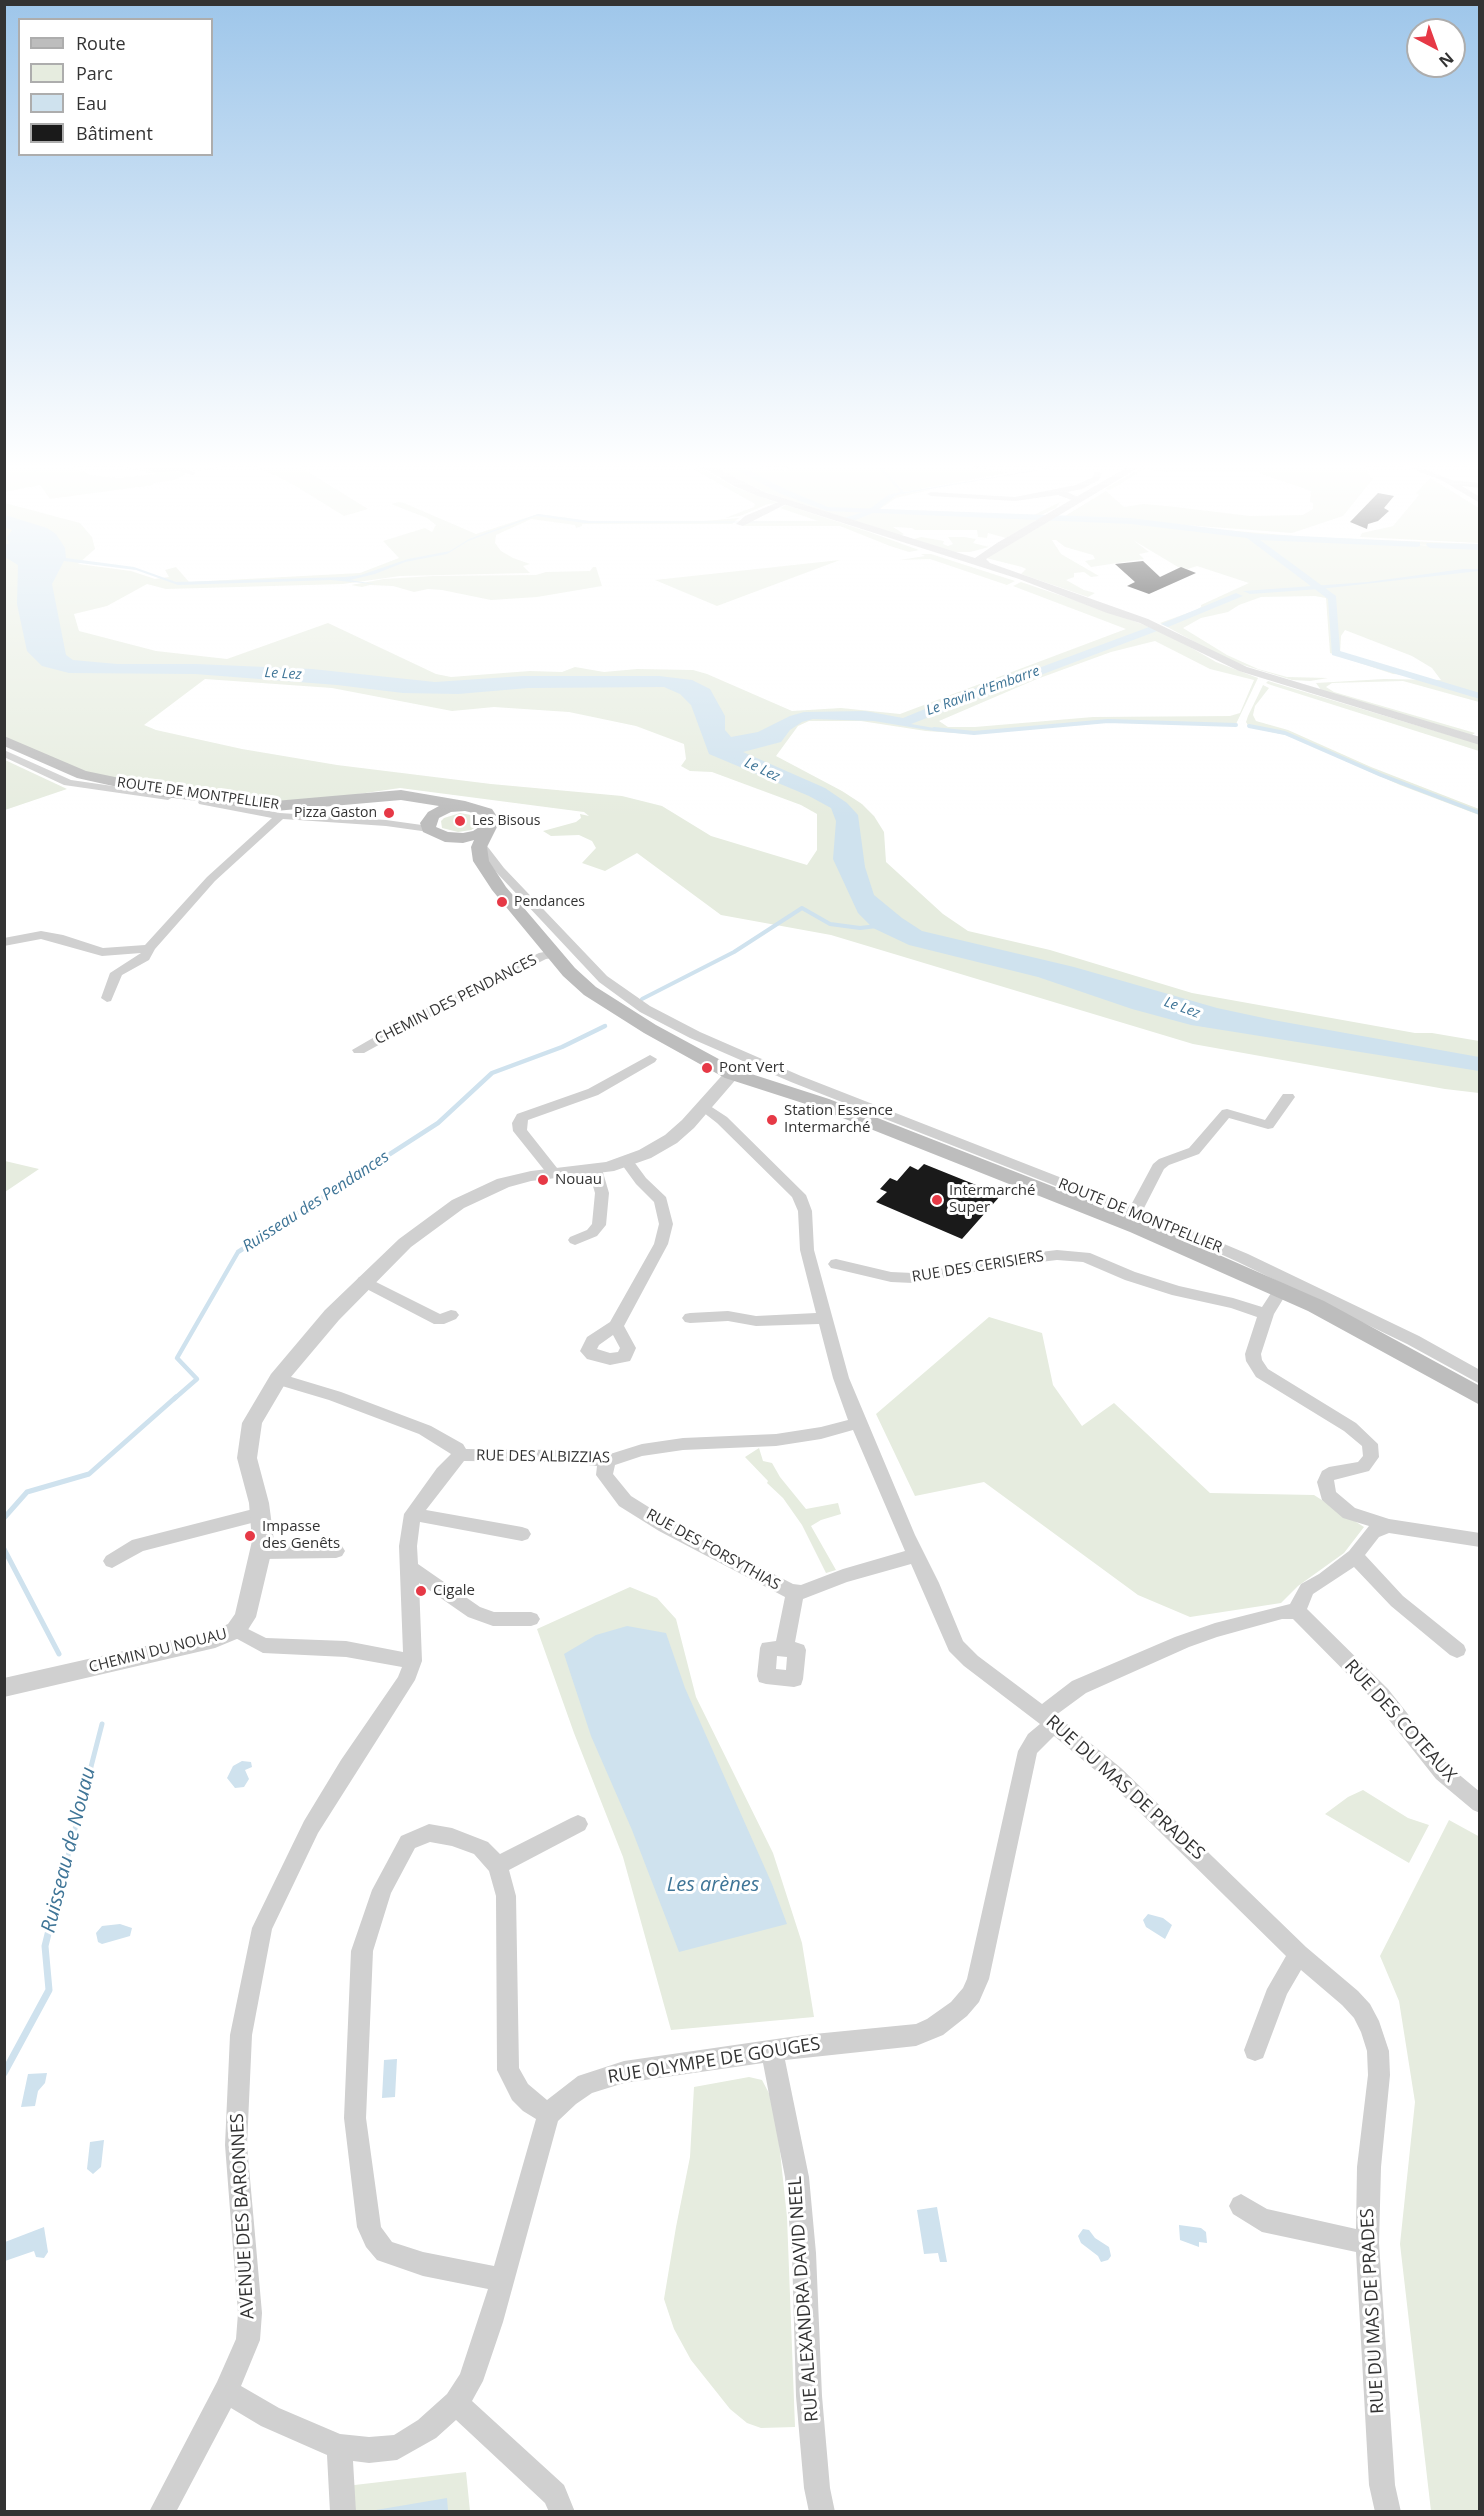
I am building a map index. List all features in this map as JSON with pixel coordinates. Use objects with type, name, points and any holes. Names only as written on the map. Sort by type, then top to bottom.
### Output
[{"type":"main road","name":"ROUTE DE MONTPELLIER","points":[[4,740],[82,775],[158,792],[275,806],[400,795],[481,809],[491,816],[490,826],[483,837],[483,865],[500,890]]},
{"type":"main road","name":"ROUTE DE MONTPELLIER","points":[[363,797],[401,799],[421,808],[429,824],[500,890],[554,954],[590,991],[650,1029],[732,1074],[822,1103],[1137,1227],[1316,1306],[1379,1339],[1479,1397]]},
{"type":"main road","points":[[429,824],[439,811],[465,806]]},
{"type":"main road","points":[[445,837],[483,837]]},
{"type":"street","points":[[1035,582],[1166,630],[1243,669],[1479,741]]},
{"type":"street","points":[[1035,582],[1072,596]]},
{"type":"street","points":[[4,753],[68,783],[223,804],[280,816],[429,824]]},
{"type":"street","points":[[107,999],[116,974],[145,957],[149,948],[212,879],[280,816]]},
{"type":"street","name":"ROUTE DE MONTPELLIER","points":[[483,837],[500,870],[603,979],[645,1009],[695,1035],[796,1079],[1135,1212],[1294,1281],[1413,1340],[1479,1378]]},
{"type":"street","points":[[4,942],[41,936],[59,938],[102,952],[124,952],[149,948]]},
{"type":"street","name":"CHEMIN DES PENDANCES","points":[[359,1050],[421,1016],[543,956],[554,954]]},
{"type":"street","points":[[554,1173],[520,1131],[519,1123],[522,1117],[592,1092],[650,1059]]},
{"type":"street","name":"CHEMIN DU NOUAU","points":[[4,1688],[215,1639],[236,1630],[245,1617],[262,1552],[261,1514],[247,1449],[252,1423],[278,1379],[327,1320],[405,1243],[458,1204],[503,1183],[627,1162],[670,1139],[704,1106],[732,1074]]},
{"type":"street","points":[[1135,1212],[1158,1167],[1164,1162],[1194,1151],[1227,1113],[1268,1125],[1288,1097]]},
{"type":"street","name":"RUE DU MAS DE PRADES","points":[[704,1106],[722,1120],[799,1195],[805,1211],[807,1250],[824,1318],[858,1423],[956,1646],[971,1661],[1049,1720],[1114,1774],[1299,1954],[1362,2011],[1375,2039],[1379,2075],[1369,2167],[1367,2243],[1382,2485],[1388,2511]]},
{"type":"street","points":[[616,1326],[661,1244],[666,1224],[661,1200],[641,1181],[627,1162]]},
{"type":"street","points":[[575,1240],[592,1233],[599,1225],[602,1193],[595,1169]]},
{"type":"street","name":"RUE DES CERISIERS","points":[[836,1264],[891,1277],[913,1278],[1047,1256],[1086,1257],[1130,1276],[1266,1314]]},
{"type":"street","points":[[364,1281],[439,1320],[451,1315]]},
{"type":"street","points":[[1280,1291],[1266,1314],[1253,1354],[1254,1361],[1262,1373],[1358,1432],[1370,1444],[1371,1457],[1363,1467],[1335,1472],[1328,1476],[1325,1482],[1328,1495],[1349,1513],[1389,1526],[1479,1540]]},
{"type":"street","points":[[690,1318],[728,1316],[756,1321],[824,1318]]},
{"type":"street","name":"RUE DES ALBIZZIAS","points":[[278,1379],[335,1396],[425,1430],[457,1448],[460,1455],[538,1455],[607,1461],[642,1450],[776,1440],[820,1433],[858,1423]]},
{"type":"street","name":"AVENUE DES BARONNES","points":[[162,2511],[226,2391],[248,2340],[250,2313],[236,2145],[241,2035],[262,1928],[311,1827],[348,1766],[406,1680],[413,1661],[408,1546],[413,1514],[443,1473],[460,1455]]},
{"type":"street","name":"RUE DES FORSYTHIAS","points":[[607,1461],[604,1475],[625,1501],[665,1526],[784,1589],[802,1592],[843,1576],[916,1555]]},
{"type":"street","points":[[112,1561],[138,1545],[261,1514]]},
{"type":"street","points":[[413,1514],[522,1534]]},
{"type":"street","points":[[1298,1611],[1300,1599],[1307,1588],[1325,1579],[1355,1556],[1373,1532],[1389,1526]]},
{"type":"street","points":[[262,1552],[336,1551]]},
{"type":"street","points":[[1355,1556],[1405,1608],[1457,1650]]},
{"type":"street","points":[[409,1567],[427,1577],[474,1612],[493,1619],[531,1619]]},
{"type":"street","points":[[784,1649],[795,1592]]},
{"type":"street","name":"RUE OLYMPE DE GOUGES","points":[[226,2391],[270,2417],[339,2447],[369,2450],[398,2446],[428,2429],[456,2403],[470,2381],[482,2352],[532,2160],[549,2114],[568,2096],[586,2084],[615,2074],[804,2046],[916,2035],[935,2027],[966,2002],[978,1979],[1028,1751],[1049,1720],[1059,1700],[1079,1687],[1182,1642],[1215,1630],[1282,1612],[1298,1611]]},
{"type":"street","name":"RUE DES COTEAUX","points":[[1298,1611],[1381,1695],[1443,1773],[1479,1804]]},
{"type":"street","points":[[236,1630],[263,1645],[346,1649],[413,1661]]},
{"type":"street","points":[[498,1866],[578,1824]]},
{"type":"street","points":[[502,2280],[423,2264],[385,2252],[369,2227],[355,2118],[362,1951],[382,1890],[408,1842],[429,1833],[452,1837],[481,1848],[498,1866],[506,1896],[508,2070],[525,2097],[549,2114]]},
{"type":"street","points":[[1255,2050],[1278,1989],[1299,1954]]},
{"type":"street","name":"RUE ALEXANDRA DAVID NEEL","points":[[772,2052],[797,2177],[804,2253],[809,2396],[817,2488],[822,2511]]},
{"type":"street","points":[[1241,2206],[1262,2220],[1367,2243]]},
{"type":"street","points":[[456,2403],[555,2494],[562,2511]]},
{"type":"street","points":[[339,2447],[343,2511]]},
{"type":"green space","points":[[6,582],[354,582],[166,589],[147,584],[107,606],[74,614],[79,631],[156,651],[227,659],[328,623],[436,674],[451,677],[530,671],[562,672],[575,667],[604,672],[637,669],[693,670],[792,711],[841,708],[900,714],[1126,629],[1013,586],[1022,582],[1142,624],[1171,636],[1216,662],[1258,678],[1236,724],[1099,722],[970,734],[926,731],[861,721],[809,721],[798,726],[776,756],[862,804],[874,816],[884,832],[886,862],[943,914],[968,931],[1050,950],[1192,993],[1415,1033],[1432,1033],[1479,1041],[1479,1093],[1193,1044],[831,935],[721,915],[637,853],[605,871],[582,863],[596,848],[592,841],[579,835],[551,836],[543,831],[576,822],[581,818],[580,814],[589,816],[584,812],[400,788],[275,806],[82,775],[5,740],[4,595]],"holes":[[[1155,641],[1210,669],[1254,680],[1240,713],[1230,716],[1093,717],[975,727],[948,727],[939,721],[1037,679],[1111,652]],[[205,679],[332,688],[452,711],[494,707],[569,712],[636,726],[684,744],[686,759],[681,766],[690,771],[712,772],[801,805],[817,814],[817,850],[807,865],[711,836],[662,806],[622,796],[491,784],[337,765],[242,749],[156,730],[144,725]]]},
{"type":"green space","points":[[365,582],[601,582],[602,586],[537,597],[491,600],[442,590],[428,589],[414,592],[393,586],[351,585]]},
{"type":"green space","points":[[661,582],[780,582],[717,606]]},
{"type":"green space","points":[[1046,582],[1070,582],[1095,593],[1088,597]]},
{"type":"green space","points":[[1247,582],[1479,582],[1479,702],[1403,681],[1332,683],[1326,687],[1334,692],[1475,733],[1472,735],[1321,690],[1316,683],[1384,679],[1441,680],[1432,668],[1412,656],[1345,630],[1341,636],[1340,654],[1409,675],[1393,674],[1330,653],[1326,598],[1315,596],[1261,597],[1239,605],[1228,612],[1201,618],[1183,628],[1227,655],[1258,669],[1287,677],[1328,678],[1310,681],[1292,680],[1230,661],[1160,623],[1196,610],[1201,605],[1249,583]]},
{"type":"green space","points":[[1268,681],[1479,744],[1479,751],[1271,685],[1266,683]]},
{"type":"green space","points":[[1263,685],[1269,688],[1255,706],[1253,715],[1256,721],[1288,730],[1371,767],[1479,809],[1479,815],[1400,785],[1290,736],[1249,727],[1246,722],[1248,716]]},
{"type":"green space","points":[[5,760],[67,789],[5,810]]},
{"type":"green space","points":[[460,813],[476,816],[480,822],[479,825],[471,830],[458,832],[442,828],[441,821],[444,818]]},
{"type":"green space","points":[[5,1161],[39,1169],[5,1192]]},
{"type":"green space","points":[[989,1317],[1042,1333],[1053,1385],[1082,1426],[1114,1403],[1210,1493],[1314,1495],[1364,1527],[1344,1553],[1298,1586],[1281,1603],[1190,1617],[1138,1595],[984,1482],[915,1496],[876,1414]]},
{"type":"green space","points":[[759,1448],[763,1461],[772,1463],[780,1477],[806,1509],[838,1503],[841,1514],[821,1520],[811,1526],[836,1570],[826,1573],[802,1525],[783,1498],[745,1457]]},
{"type":"green space","points":[[630,1587],[657,1598],[676,1619],[696,1697],[773,1853],[802,1943],[814,2017],[671,2030],[623,1857],[574,1733],[537,1629]]},
{"type":"green space","points":[[1363,1790],[1408,1818],[1429,1825],[1409,1863],[1325,1814],[1348,1797]]},
{"type":"green space","points":[[1449,1820],[1480,1837],[1479,2512],[1431,2511],[1400,2244],[1415,2102],[1399,2001],[1380,1956]]},
{"type":"green space","points":[[749,2077],[762,2080],[772,2099],[779,2142],[787,2217],[795,2427],[761,2428],[747,2423],[730,2409],[691,2360],[674,2329],[664,2299],[690,2157],[694,2087]]},
{"type":"green space","points":[[466,2472],[470,2511],[350,2511],[346,2486]]},
{"type":"water","points":[[18,582],[53,582],[66,655],[73,660],[117,664],[196,664],[312,669],[435,682],[523,676],[659,676],[692,680],[710,689],[725,716],[725,730],[731,737],[758,732],[790,716],[804,712],[865,711],[903,718],[986,684],[1009,679],[1149,627],[1157,631],[911,724],[940,729],[934,731],[874,721],[813,719],[802,722],[790,730],[781,742],[743,752],[825,788],[847,803],[858,815],[865,867],[874,895],[922,931],[1074,967],[1217,1008],[1479,1057],[1479,1071],[1191,1025],[1132,1009],[1038,977],[909,945],[873,928],[858,913],[833,859],[836,821],[831,808],[809,796],[709,754],[691,705],[680,694],[664,687],[528,688],[458,694],[403,693],[337,685],[195,674],[69,673],[42,666],[27,651],[17,604]]},
{"type":"water","points":[[171,582],[257,582],[178,585]]},
{"type":"water","points":[[1362,582],[1378,582],[1250,594],[1243,591]]},
{"type":"water","points":[[1236,593],[1243,596],[1168,627],[1161,624]]},
{"type":"water","name":"Les arènes","points":[[627,1626],[666,1633],[685,1688],[772,1884],[787,1924],[679,1952],[632,1830],[591,1736],[564,1654],[596,1635]]},
{"type":"water","points":[[242,1761],[251,1762],[252,1767],[245,1770],[249,1779],[244,1787],[235,1788],[227,1778],[233,1766]]},
{"type":"water","points":[[1148,1914],[1163,1918],[1172,1925],[1165,1939],[1146,1927],[1143,1920]]},
{"type":"water","points":[[120,1924],[132,1928],[130,1936],[102,1944],[98,1942],[96,1933],[102,1926]]},
{"type":"water","points":[[397,2059],[395,2097],[382,2098],[384,2060]]},
{"type":"water","points":[[47,2073],[45,2083],[38,2091],[35,2106],[21,2107],[28,2074]]},
{"type":"water","points":[[104,2140],[101,2167],[93,2174],[87,2169],[90,2142]]},
{"type":"water","points":[[937,2207],[947,2262],[940,2262],[938,2253],[924,2254],[917,2210]]},
{"type":"water","points":[[1179,2225],[1201,2228],[1206,2232],[1207,2243],[1199,2242],[1199,2247],[1180,2240]]},
{"type":"water","points":[[44,2227],[48,2252],[44,2258],[36,2257],[34,2251],[5,2261],[5,2242]]},
{"type":"water","points":[[1083,2229],[1089,2230],[1095,2238],[1109,2247],[1111,2256],[1108,2260],[1101,2262],[1098,2256],[1081,2243],[1078,2236]]},
{"type":"water","points":[[447,2498],[448,2511],[370,2511]]},
{"type":"building","points":[[1134,582],[1175,582],[1149,594],[1127,586]]},
{"type":"building","name":"Intermarché Super","points":[[924,1164],[1001,1195],[962,1239],[876,1202],[887,1192],[880,1189],[890,1178],[897,1181],[910,1166],[918,1170]]},
{"type":"waterway","points":[[1312,582],[1333,598],[1335,653],[1480,696]]},
{"type":"waterway","points":[[934,729],[974,733],[1108,721],[1236,725]]},
{"type":"waterway","points":[[1249,726],[1285,733],[1381,775],[1480,813]]},
{"type":"waterway","name":"Ruisseau des Pendances","points":[[642,999],[734,952],[802,908],[830,924],[860,928],[877,926]]},
{"type":"waterway","name":"Ruisseau des Pendances","points":[[174,1399],[197,1379],[177,1358],[238,1252],[438,1123],[492,1073],[562,1047],[605,1026]]},
{"type":"waterway","name":"Ruisseau des Pendances","points":[[4,1518],[27,1492],[89,1474],[176,1397]]},
{"type":"waterway","name":"Ruisseau de Nouau","points":[[4,1549],[59,1654]]},
{"type":"waterway","name":"Ruisseau de Nouau","points":[[59,1891],[102,1724]]},
{"type":"waterway","name":"Ruisseau de Nouau","points":[[4,2073],[49,1990],[45,1946],[59,1890]]},
{"type":"place","name":"Pizza Gaston","points":[[389,813]]},
{"type":"place","name":"Les Bisous","points":[[460,821]]},
{"type":"place","name":"Pendances","points":[[502,902]]},
{"type":"place","name":"Pont Vert","points":[[707,1068]]},
{"type":"place","name":"Station Essence Intermarché","points":[[772,1120]]},
{"type":"place","name":"Nouau","points":[[543,1180]]},
{"type":"place","name":"Intermarché Super","points":[[937,1200]]},
{"type":"place","name":"Impasse des Genêts","points":[[250,1536]]},
{"type":"place","name":"Cigale","points":[[421,1591]]},
{"type":"water label","name":"Le Lez","points":[[283,674]]},
{"type":"water label","name":"Le Ravin d'Embarre","points":[[983,691]]},
{"type":"water label","name":"Le Lez","points":[[762,770]]},
{"type":"water label","name":"Le Lez","points":[[1182,1008]]}]
